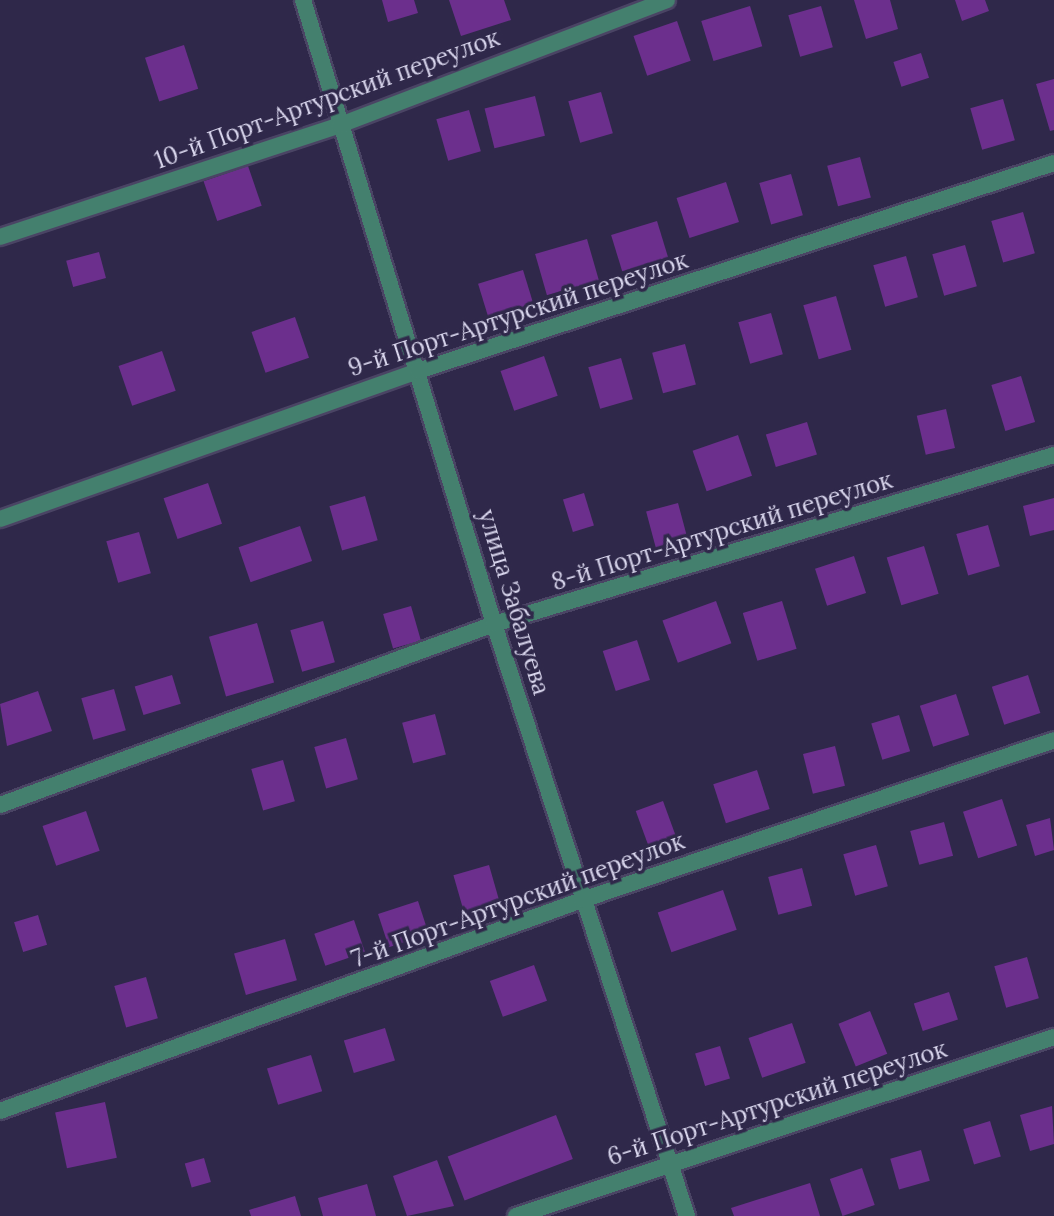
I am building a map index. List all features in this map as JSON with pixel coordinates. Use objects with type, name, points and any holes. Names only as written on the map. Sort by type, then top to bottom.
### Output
[{"type":"street","name":"улица Забалуева","points":[[303,0],[494,624],[687,1216]]},
{"type":"street","name":"10-й Порт-Артурский переулок","points":[[0,237],[340,125],[667,0]]},
{"type":"street","name":"9-й Порт-Артурский переулок","points":[[0,519],[418,371],[1054,163]]},
{"type":"street","name":"8-й Порт-Артурский переулок","points":[[0,805],[494,624],[1054,455]]},
{"type":"street","name":"7-й Порт-Артурский переулок","points":[[0,1111],[582,900],[1054,740]]},
{"type":"street","name":"6-й Порт-Артурский переулок","points":[[516,1216],[670,1161],[1054,1037]]},
{"type":"building","points":[[382,0],[414,0],[418,13],[388,22]]},
{"type":"building","points":[[449,0],[504,0],[511,20],[461,36]]},
{"type":"building","points":[[854,0],[890,0],[898,29],[866,39]]},
{"type":"building","points":[[955,0],[985,0],[989,11],[962,21]]},
{"type":"building","points":[[750,6],[762,46],[714,61],[701,21]]},
{"type":"building","points":[[821,6],[833,47],[800,57],[788,15]]},
{"type":"building","points":[[677,21],[691,61],[647,76],[634,36]]},
{"type":"building","points":[[184,45],[198,89],[159,101],[145,58]]},
{"type":"building","points":[[921,53],[929,78],[901,87],[893,62]]},
{"type":"building","points":[[1054,79],[1054,130],[1050,131],[1036,84]]},
{"type":"building","points":[[601,92],[613,133],[580,143],[568,101]]},
{"type":"building","points":[[535,96],[545,136],[494,148],[485,109]]},
{"type":"building","points":[[1003,99],[1015,140],[982,150],[970,108]]},
{"type":"building","points":[[469,110],[481,151],[448,161],[436,119]]},
{"type":"building","points":[[860,157],[871,198],[838,206],[827,166]]},
{"type":"building","points":[[248,166],[262,206],[217,221],[204,181]]},
{"type":"building","points":[[791,174],[803,215],[771,224],[759,183]]},
{"type":"building","points":[[726,182],[739,222],[690,238],[677,198]]},
{"type":"building","points":[[1023,212],[1035,253],[1003,262],[991,221]]},
{"type":"building","points":[[657,221],[668,257],[622,271],[611,235]]},
{"type":"building","points":[[587,239],[599,280],[547,295],[535,254]]},
{"type":"building","points":[[965,245],[977,286],[944,296],[932,254]]},
{"type":"building","points":[[99,252],[106,278],[73,287],[66,261]]},
{"type":"building","points":[[906,256],[918,297],[885,307],[873,265]]},
{"type":"building","points":[[523,270],[534,306],[489,320],[478,284]]},
{"type":"building","points":[[836,296],[851,350],[819,359],[803,305]]},
{"type":"building","points":[[771,313],[783,354],[750,364],[738,322]]},
{"type":"building","points":[[295,317],[309,358],[266,373],[252,332]]},
{"type":"building","points":[[685,344],[696,385],[663,393],[652,353]]},
{"type":"building","points":[[162,351],[176,391],[132,406],[119,366]]},
{"type":"building","points":[[544,356],[558,396],[514,411],[501,371]]},
{"type":"building","points":[[621,358],[633,399],[600,409],[588,367]]},
{"type":"building","points":[[1021,376],[1035,422],[1005,431],[991,385]]},
{"type":"building","points":[[946,409],[955,448],[926,455],[917,416]]},
{"type":"building","points":[[807,422],[817,455],[776,467],[766,435]]},
{"type":"building","points":[[738,435],[752,476],[707,491],[693,451]]},
{"type":"building","points":[[208,483],[222,524],[178,539],[164,498]]},
{"type":"building","points":[[584,493],[594,526],[573,532],[563,499]]},
{"type":"building","points":[[365,496],[378,540],[342,550],[329,506]]},
{"type":"building","points":[[1054,498],[1054,530],[1030,536],[1023,506]]},
{"type":"building","points":[[678,503],[688,540],[656,548],[646,512]]},
{"type":"building","points":[[988,525],[1000,566],[968,575],[956,534]]},
{"type":"building","points":[[300,526],[312,561],[251,582],[239,547]]},
{"type":"building","points":[[139,532],[151,573],[118,583],[106,541]]},
{"type":"building","points":[[924,546],[939,594],[901,605],[887,557]]},
{"type":"building","points":[[854,556],[866,593],[827,606],[815,569]]},
{"type":"building","points":[[716,601],[731,643],[678,663],[662,620]]},
{"type":"building","points":[[782,601],[797,649],[757,661],[743,613]]},
{"type":"building","points":[[411,606],[421,641],[393,649],[383,614]]},
{"type":"building","points":[[323,621],[335,662],[302,672],[290,630]]},
{"type":"building","points":[[257,623],[274,683],[226,696],[209,637]]},
{"type":"building","points":[[637,640],[650,680],[616,691],[603,651]]},
{"type":"building","points":[[172,675],[181,704],[143,715],[135,686]]},
{"type":"building","points":[[1028,675],[1040,713],[1004,725],[992,687]]},
{"type":"building","points":[[114,689],[126,730],[93,740],[81,698]]},
{"type":"building","points":[[38,691],[52,731],[7,746],[0,704]]},
{"type":"building","points":[[956,694],[969,735],[933,747],[920,706]]},
{"type":"building","points":[[435,714],[446,755],[413,763],[402,723]]},
{"type":"building","points":[[899,715],[910,751],[882,760],[871,723]]},
{"type":"building","points":[[346,738],[358,779],[326,788],[314,747]]},
{"type":"building","points":[[835,746],[845,786],[813,794],[803,754]]},
{"type":"building","points":[[283,760],[295,801],[263,810],[251,769]]},
{"type":"building","points":[[757,770],[770,809],[726,823],[713,784]]},
{"type":"building","points":[[1002,799],[1017,846],[978,858],[963,812]]},
{"type":"building","points":[[663,801],[678,842],[651,852],[636,811]]},
{"type":"building","points":[[86,811],[100,851],[56,866],[43,826]]},
{"type":"building","points":[[1050,818],[1054,850],[1035,856],[1026,825]]},
{"type":"building","points":[[944,822],[953,856],[919,865],[910,831]]},
{"type":"building","points":[[876,845],[888,886],[855,896],[843,854]]},
{"type":"building","points":[[489,865],[502,909],[466,919],[453,875]]},
{"type":"building","points":[[802,868],[812,906],[778,915],[768,877]]},
{"type":"building","points":[[723,890],[737,930],[671,952],[658,912]]},
{"type":"building","points":[[418,901],[429,934],[389,947],[378,914]]},
{"type":"building","points":[[38,915],[47,945],[23,952],[14,922]]},
{"type":"building","points":[[354,920],[365,952],[325,966],[314,934]]},
{"type":"building","points":[[285,939],[297,980],[246,995],[234,954]]},
{"type":"building","points":[[1027,957],[1039,998],[1006,1008],[994,966]]},
{"type":"building","points":[[534,965],[547,1001],[503,1017],[490,981]]},
{"type":"building","points":[[146,977],[158,1018],[126,1027],[114,986]]},
{"type":"building","points":[[949,992],[958,1020],[923,1031],[914,1003]]},
{"type":"building","points":[[870,1011],[887,1054],[856,1066],[838,1024]]},
{"type":"building","points":[[792,1023],[806,1063],[762,1078],[749,1038]]},
{"type":"building","points":[[385,1028],[395,1061],[354,1073],[344,1041]]},
{"type":"building","points":[[720,1046],[730,1079],[705,1086],[695,1054]]},
{"type":"building","points":[[311,1055],[322,1091],[278,1105],[267,1068]]},
{"type":"building","points":[[105,1102],[117,1158],[67,1168],[55,1113]]},
{"type":"building","points":[[1052,1106],[1054,1144],[1030,1151],[1020,1115]]},
{"type":"building","points":[[556,1115],[573,1159],[465,1200],[448,1157]]},
{"type":"building","points":[[990,1121],[1001,1156],[974,1165],[963,1129]]},
{"type":"building","points":[[921,1150],[930,1181],[899,1190],[890,1159]]},
{"type":"building","points":[[204,1158],[211,1182],[192,1188],[185,1164]]},
{"type":"building","points":[[437,1160],[454,1206],[407,1216],[393,1176]]},
{"type":"building","points":[[862,1168],[875,1205],[843,1216],[830,1179]]},
{"type":"building","points":[[810,1183],[820,1216],[734,1216],[731,1208]]},
{"type":"building","points":[[367,1184],[376,1216],[323,1216],[318,1198]]},
{"type":"building","points":[[295,1196],[301,1216],[251,1216],[249,1210]]}]
